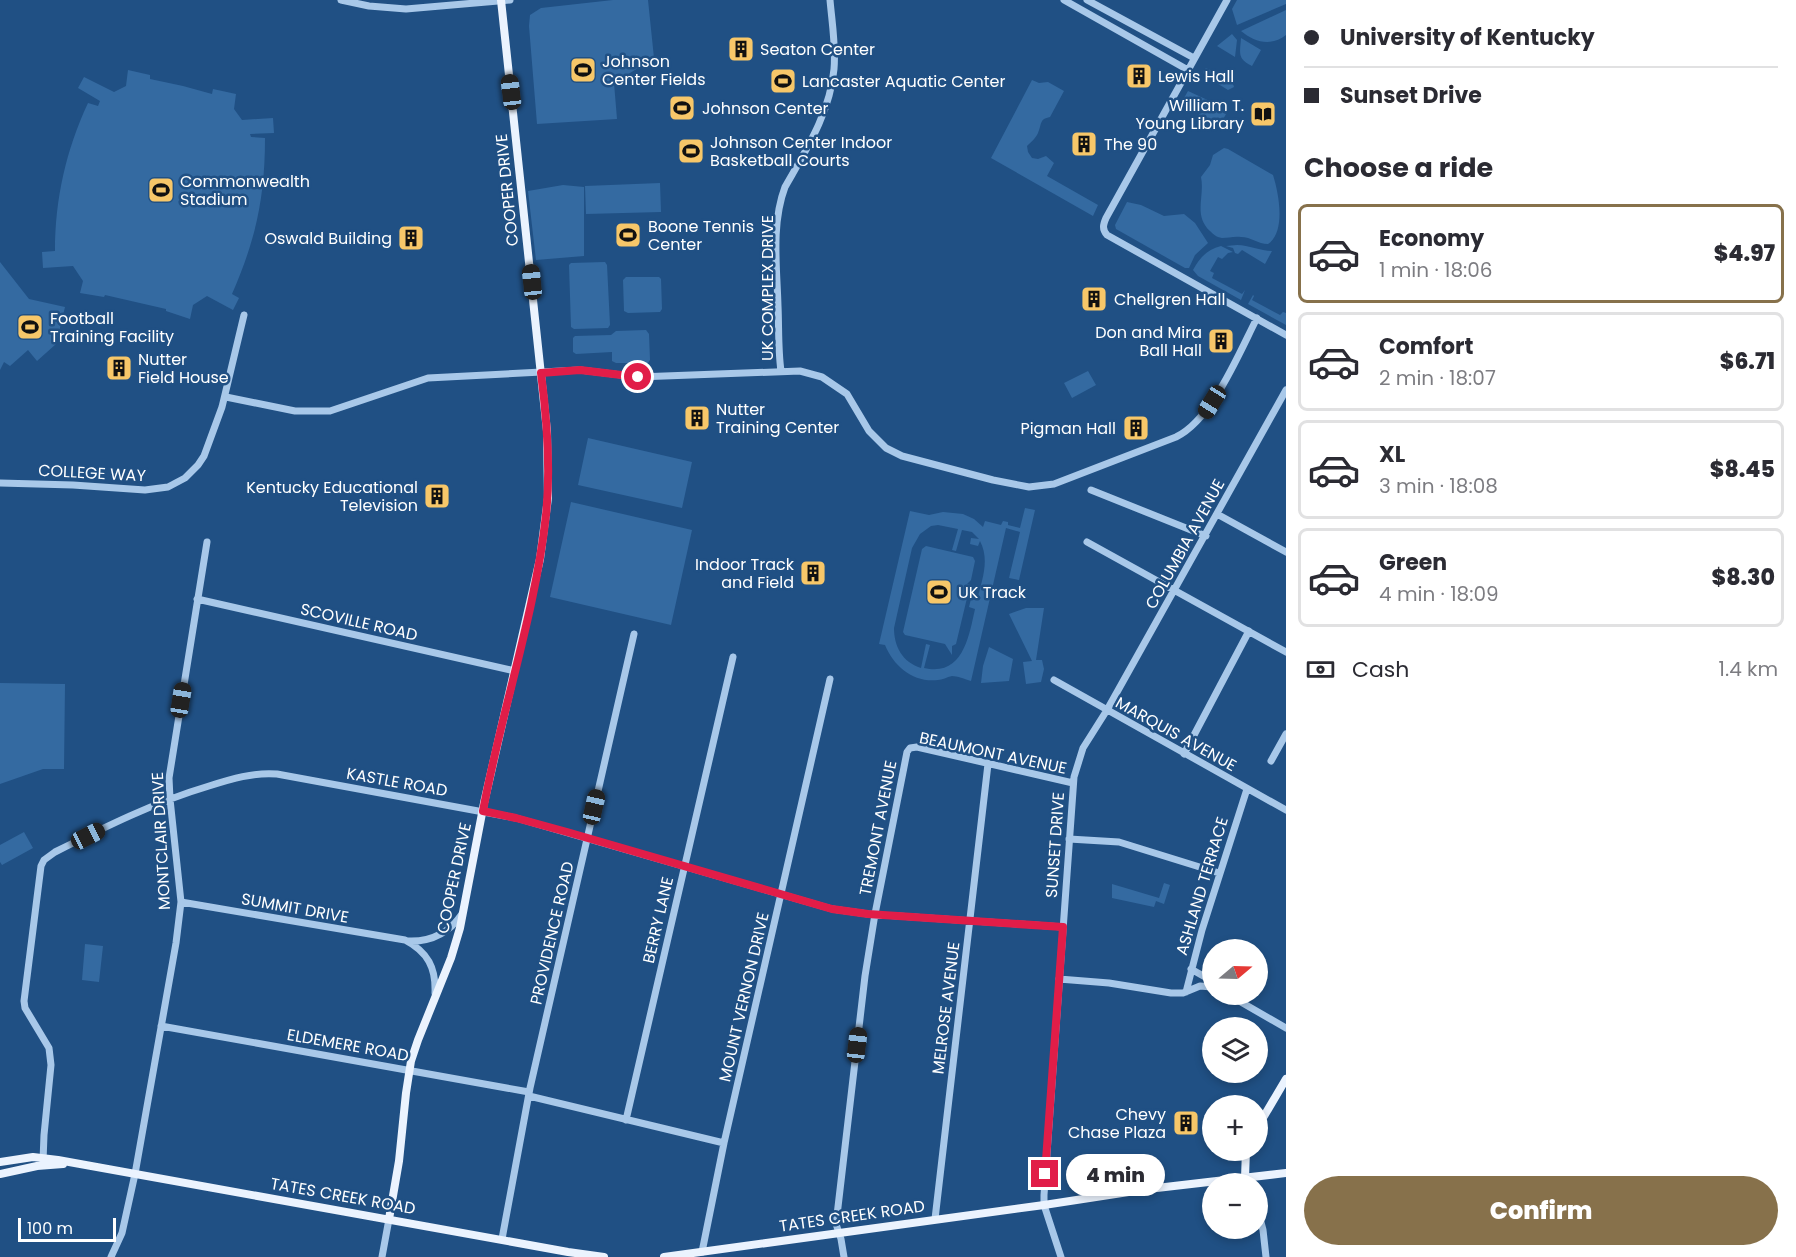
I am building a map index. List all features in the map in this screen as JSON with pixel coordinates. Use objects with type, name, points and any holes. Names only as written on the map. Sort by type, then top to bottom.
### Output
[{"type":"main road","name":"COOPER DRIVE","points":[[389,1219],[399,1161],[410,1070],[418,1040],[455,945],[540,559],[547,506],[547,430],[502,0]]},
{"type":"main road","points":[[1268,1109],[1286,1079]]},
{"type":"main road","name":"TATES CREEK ROAD","points":[[0,1162],[33,1157],[43,1162]]},
{"type":"main road","name":"TATES CREEK ROAD","points":[[0,1174],[43,1162],[76,1164],[502,1239],[568,1254],[604,1257]]},
{"type":"main road","name":"TATES CREEK ROAD","points":[[1268,1177],[1286,1173]]},
{"type":"main road","name":"TATES CREEK ROAD","points":[[664,1257],[1148,1189],[1202,1185]]},
{"type":"street","points":[[341,0],[369,6],[406,9],[510,0]]},
{"type":"street","name":"UK COMPLEX DRIVE","points":[[781,371],[778,220],[785,187],[826,110],[831,91],[834,55],[830,0]]},
{"type":"street","points":[[1087,0],[1194,58]]},
{"type":"street","points":[[1227,0],[1103,224],[1103,230],[1107,235],[1286,335]]},
{"type":"street","points":[[1069,1],[1188,70]]},
{"type":"street","name":"COLLEGE WAY","points":[[0,483],[145,490],[168,486],[190,474],[204,456],[226,397],[244,315]]},
{"type":"street","points":[[226,397],[296,411],[330,411],[428,378],[580,370],[638,377],[801,371],[822,377],[847,394],[874,436],[886,448],[902,456],[993,480],[1029,487],[1042,487],[1070,479],[1176,437],[1194,426],[1228,373],[1257,318]]},
{"type":"street","name":"COLUMBIA AVENUE","points":[[1107,710],[1286,390]]},
{"type":"street","points":[[1091,490],[1206,536]]},
{"type":"street","points":[[1217,514],[1286,552]]},
{"type":"street","name":"MONTCLAIR DRIVE","points":[[111,1257],[122,1233],[135,1174],[176,943],[181,902],[170,799],[171,760],[207,542]]},
{"type":"street","points":[[1087,542],[1286,652]]},
{"type":"street","name":"SCOVILLE ROAD","points":[[197,599],[515,671]]},
{"type":"street","points":[[1184,754],[1248,631]]},
{"type":"street","name":"PROVIDENCE ROAD","points":[[502,1239],[529,1094],[634,634]]},
{"type":"street","name":"BERRY LANE","points":[[626,1120],[733,657]]},
{"type":"street","name":"MOUNT VERNON DRIVE","points":[[702,1252],[724,1143],[830,679]]},
{"type":"street","name":"MARQUIS AVENUE","points":[[1054,680],[1286,810]]},
{"type":"street","name":"SUNSET DRIVE","points":[[1044,1205],[1072,783],[1083,748],[1107,710]]},
{"type":"street","points":[[1271,761],[1286,734]]},
{"type":"street","name":"BEAUMONT AVENUE","points":[[909,749],[917,747],[1072,783]]},
{"type":"street","name":"TREMONT AVENUE","points":[[844,1257],[836,1224],[864,987],[875,914],[905,756],[909,749]]},
{"type":"street","name":"MELROSE AVENUE","points":[[935,1219],[988,764]]},
{"type":"street","name":"KASTLE ROAD","points":[[43,1162],[51,1065],[49,1048],[25,1008],[24,1001],[41,866],[44,860],[55,852],[135,813],[222,781],[271,774],[483,811],[587,837],[832,909],[1063,927]]},
{"type":"street","name":"ASHLAND TERRACE","points":[[1186,992],[1219,873],[1247,789]]},
{"type":"street","points":[[1069,839],[1119,842],[1219,873]]},
{"type":"street","name":"SUMMIT DRIVE","points":[[181,902],[418,941],[437,937],[456,922],[463,911]]},
{"type":"street","name":"SUMMIT DRIVE","points":[[405,940],[419,949],[429,960],[435,976],[435,996]]},
{"type":"street","points":[[1191,969],[1202,975]]},
{"type":"street","points":[[1059,979],[1108,983],[1171,993],[1186,992],[1202,986]]},
{"type":"street","points":[[1246,1005],[1286,1028]]},
{"type":"street","name":"ELDEMERE ROAD","points":[[161,1026],[410,1070],[529,1094],[724,1143]]},
{"type":"street","points":[[1044,1205],[1061,1257]]},
{"type":"street","name":"COOPER DRIVE","points":[[382,1257],[389,1219]]},
{"type":"street","points":[[1264,1239],[1266,1257]]},
{"type":"shaded area","name":"Johnson Center Fields","points":[[613,0],[648,0],[654,58],[614,83],[617,119],[537,124],[530,15],[541,8]]},
{"type":"shaded area","points":[[1237,0],[1286,0],[1286,4],[1237,25],[1232,9]]},
{"type":"shaded area","points":[[1286,10],[1286,35],[1280,39],[1263,42],[1241,31]]},
{"type":"shaded area","points":[[1232,34],[1237,40],[1235,57],[1217,46]]},
{"type":"shaded area","points":[[1241,38],[1261,50],[1252,66],[1240,55]]},
{"type":"shaded area","points":[[1206,68],[1232,81],[1234,87],[1228,90],[1207,77],[1203,73]]},
{"type":"shaded area","name":"Commonwealth Stadium","points":[[128,70],[150,75],[150,79],[212,94],[213,89],[236,94],[234,109],[242,120],[273,118],[274,133],[250,134],[251,137],[265,138],[263,180],[258,218],[232,294],[239,298],[233,310],[207,296],[193,305],[190,319],[166,311],[166,309],[105,295],[104,297],[80,293],[83,281],[73,266],[43,268],[42,252],[55,251],[57,213],[63,175],[80,121],[88,103],[98,106],[100,101],[78,88],[84,77],[114,92],[126,86]]},
{"type":"shaded area","points":[[1032,80],[1039,83],[1048,82],[1064,91],[1050,117],[1042,121],[1037,135],[1027,146],[1028,152],[1032,158],[1038,159],[1046,156],[1054,163],[1047,176],[1098,205],[1093,216],[991,158]]},
{"type":"shaded area","points":[[1188,91],[1214,103],[1197,110],[1185,108],[1180,105]]},
{"type":"shaded area","points":[[1216,109],[1226,114],[1220,125],[1199,116],[1199,114]]},
{"type":"shaded area","points":[[1224,148],[1273,175],[1279,202],[1279,222],[1274,238],[1268,244],[1245,237],[1218,237],[1210,231],[1202,219],[1201,177],[1210,165],[1213,155]]},
{"type":"shaded area","points":[[660,183],[661,212],[586,214],[585,186]]},
{"type":"shaded area","points":[[563,185],[584,187],[584,256],[536,260],[528,191]]},
{"type":"shaded area","points":[[1127,202],[1141,205],[1164,216],[1184,214],[1195,223],[1208,243],[1195,255],[1189,268],[1185,268],[1116,229],[1115,225]]},
{"type":"shaded area","points":[[1237,245],[1272,251],[1265,264],[1242,250],[1238,254],[1233,248],[1226,246]]},
{"type":"shaded area","points":[[1221,246],[1233,252],[1228,253],[1222,259],[1218,257],[1210,271],[1214,273],[1212,278],[1242,294],[1245,290],[1241,300],[1198,276],[1193,270],[1204,255]]},
{"type":"shaded area","name":"Football Training Facility","points":[[0,262],[29,299],[65,307],[56,344],[37,361],[28,350],[10,366],[4,362],[0,370]]},
{"type":"shaded area","points":[[605,262],[610,325],[608,328],[574,329],[571,327],[569,265],[571,263]]},
{"type":"shaded area","points":[[626,277],[659,277],[661,279],[662,309],[660,312],[628,313],[624,311],[623,280]]},
{"type":"shaded area","points":[[1253,295],[1252,300],[1280,315],[1283,312],[1286,313],[1286,325],[1248,304]]},
{"type":"shaded area","points":[[646,330],[649,334],[650,360],[648,363],[616,363],[612,361],[612,352],[576,354],[573,352],[575,336],[611,335],[616,331]]},
{"type":"shaded area","points":[[1088,371],[1096,385],[1072,398],[1064,383]]},
{"type":"shaded area","points":[[588,438],[692,462],[682,508],[578,485]]},
{"type":"shaded area","points":[[571,502],[692,530],[671,625],[550,597]]},
{"type":"shaded area","points":[[1025,508],[1035,510],[1019,580],[1009,578],[1020,532],[1006,528],[971,681],[952,676],[940,680],[921,679],[899,667],[885,645],[879,644],[910,511],[929,515],[943,512],[963,514],[974,519],[983,527],[985,521],[1001,525],[1003,521],[1020,528]],"holes":[[[931,526],[958,529],[952,550],[956,551],[962,530],[972,532],[979,539],[971,538],[970,544],[978,546],[980,541],[985,563],[977,600],[971,599],[969,607],[975,609],[970,631],[962,652],[948,666],[937,669],[924,668],[930,645],[926,644],[921,668],[904,657],[894,635],[912,548],[920,534]]]},
{"type":"shaded area","points":[[926,546],[973,557],[975,561],[971,580],[967,584],[974,586],[972,594],[965,593],[967,598],[956,644],[952,646],[952,655],[945,644],[905,635],[903,632],[922,549]]},
{"type":"shaded area","points":[[1026,608],[1044,608],[1036,660],[1042,660],[1044,669],[1041,682],[1026,684],[1023,662],[1032,661],[1009,614]]},
{"type":"shaded area","points":[[989,647],[1013,659],[1009,681],[981,683]]},
{"type":"shaded area","points":[[0,683],[65,684],[64,769],[43,769],[0,784]]},
{"type":"shaded area","points":[[24,832],[33,848],[2,865],[0,845]]},
{"type":"shaded area","points":[[1164,883],[1170,885],[1164,904],[1156,901],[1154,907],[1112,898],[1112,884],[1159,898]]},
{"type":"shaded area","points":[[85,944],[103,946],[99,982],[82,980]]},
{"type":"place","name":"Seaton Center","points":[[741,49]]},
{"type":"place","name":"Johnson Center Fields","points":[[583,70]]},
{"type":"place","name":"Lewis Hall","points":[[1139,76]]},
{"type":"place","name":"Lancaster Aquatic Center","points":[[783,81]]},
{"type":"place","name":"Johnson Center","points":[[682,108]]},
{"type":"place","name":"William T. Young Library","points":[[1263,114]]},
{"type":"place","name":"The 90","points":[[1084,144]]},
{"type":"place","name":"Johnson Center Indoor Basketball Courts","points":[[691,151]]},
{"type":"place","name":"Commonwealth Stadium","points":[[161,190]]},
{"type":"place","name":"Boone Tennis Center","points":[[628,235]]},
{"type":"place","name":"Oswald Building","points":[[411,238]]},
{"type":"place","name":"Chellgren Hall","points":[[1094,299]]},
{"type":"place","name":"Football Training Facility","points":[[30,327]]},
{"type":"place","name":"Don and Mira Ball Hall","points":[[1221,341]]},
{"type":"place","name":"Nutter Field House","points":[[119,368]]},
{"type":"place","name":"Nutter Training Center","points":[[697,418]]},
{"type":"place","name":"Pigman Hall","points":[[1136,428]]},
{"type":"place","name":"Kentucky Educational Television","points":[[437,496]]},
{"type":"place","name":"Indoor Track and Field","points":[[813,573]]},
{"type":"place","name":"UK Track","points":[[939,592]]},
{"type":"place","name":"Chevy Chase Plaza","points":[[1186,1123]]},
{"type":"route","points":[[638,377],[580,370],[541,373],[547,430],[548,481],[543,543],[483,811],[567,832],[832,909],[868,914],[1063,927],[1045,1174]]}]
